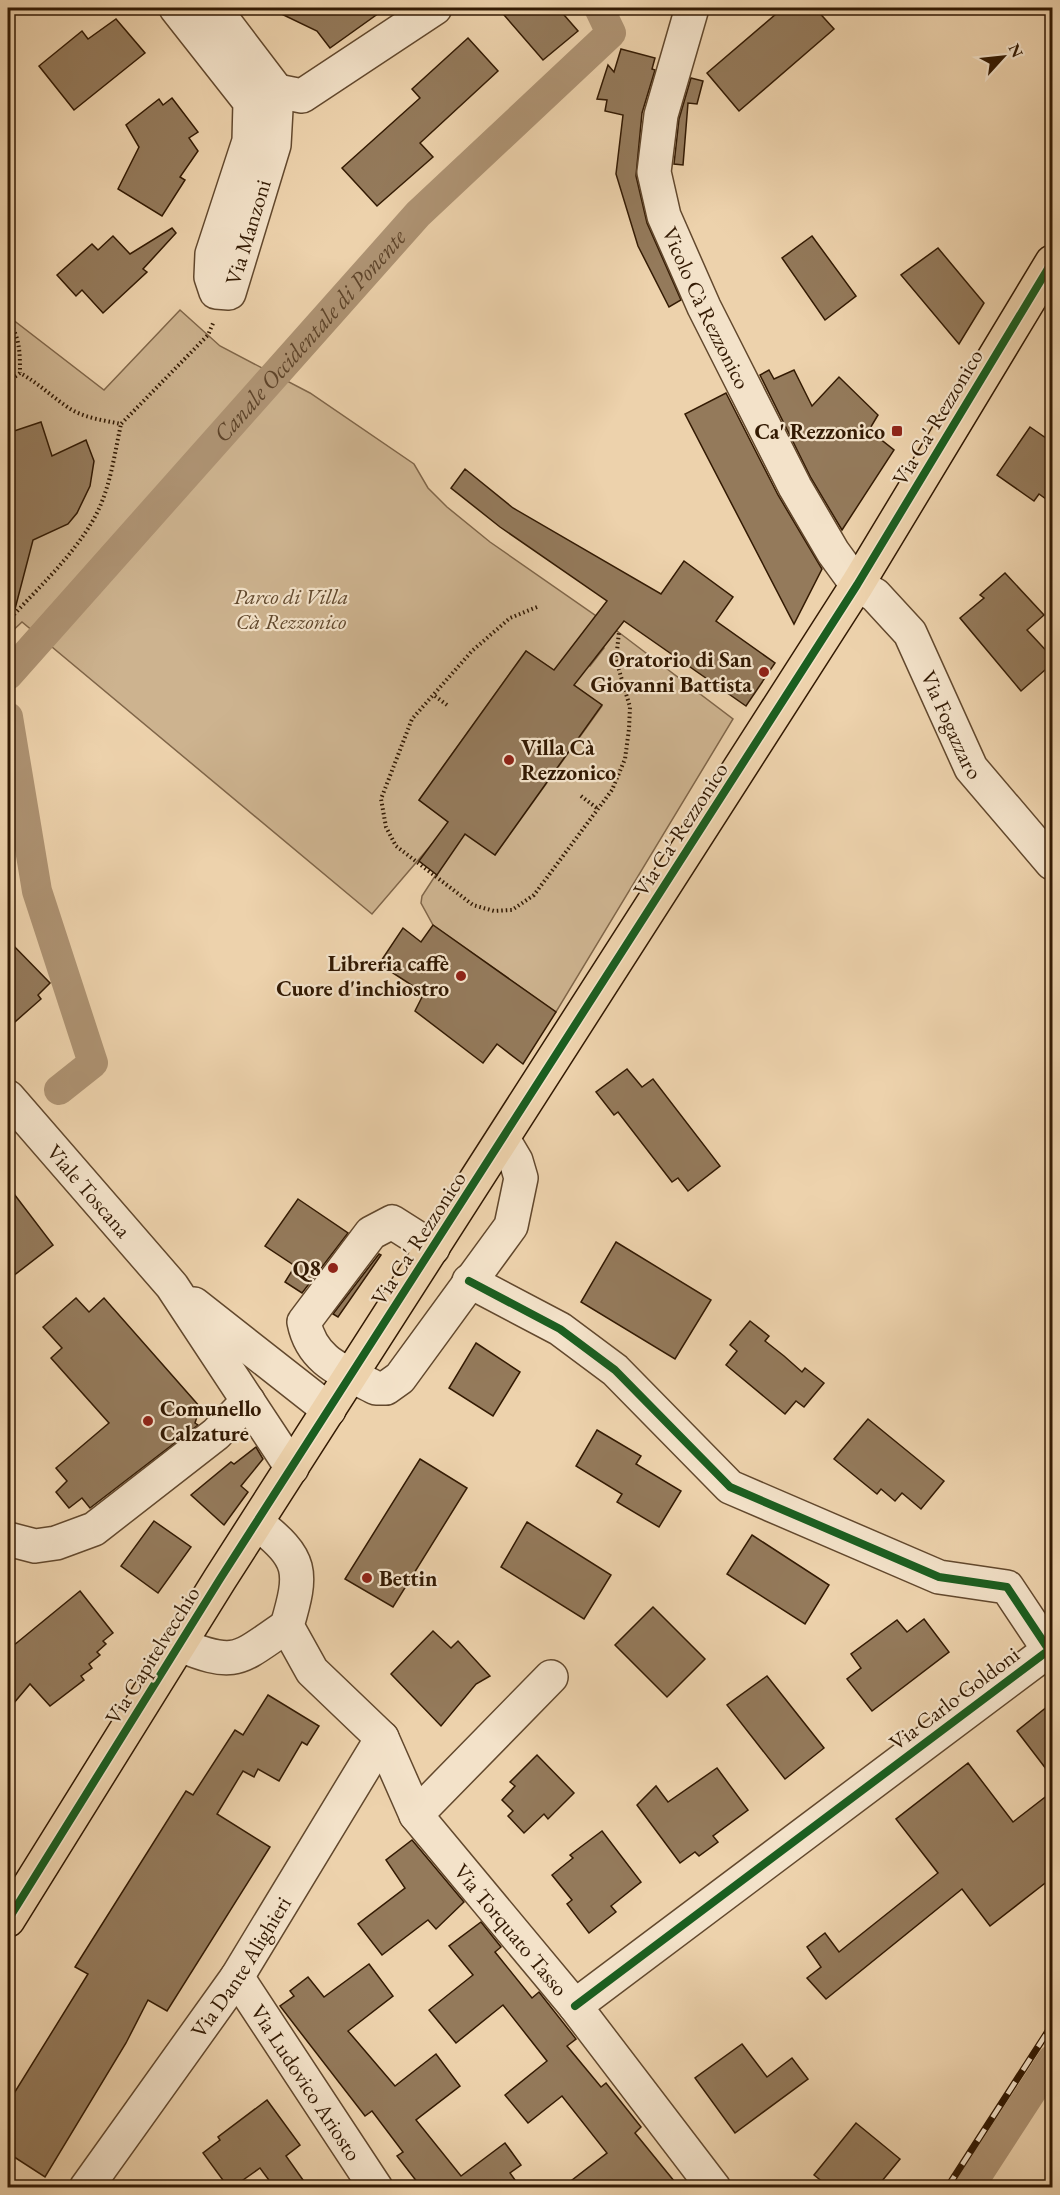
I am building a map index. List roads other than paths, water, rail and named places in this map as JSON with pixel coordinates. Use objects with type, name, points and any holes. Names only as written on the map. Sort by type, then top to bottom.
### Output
[{"type":"main road","name":"Via Ca' Rezzonico","points":[[329,1410],[857,585],[1053,262]]},
{"type":"main road","name":"Via Capitelvecchio","points":[[8,1920],[329,1410]]},
{"type":"street","points":[[176,8],[263,97],[302,96],[435,8]]},
{"type":"street","points":[[214,8],[263,97]]},
{"type":"street","name":"Vicolo Cà Rezzonico","points":[[692,8],[661,115],[654,172],[657,192],[664,216],[704,307],[795,487],[833,552],[857,585]]},
{"type":"street","name":"Via Manzoni","points":[[223,294],[229,293],[274,145],[263,97]]},
{"type":"street","name":"Via Fogazzaro","points":[[857,585],[875,595],[910,633],[971,768],[1053,863]]},
{"type":"street","name":"Viale Toscana","points":[[8,1099],[172,1286],[292,1468]]},
{"type":"street","points":[[434,1248],[392,1222],[375,1229],[304,1322],[308,1340],[320,1357],[376,1388],[386,1388],[400,1378],[511,1226],[521,1178],[516,1161],[503,1139]]},
{"type":"street","name":"Via Carlo Goldoni","points":[[469,1281],[560,1329],[615,1370],[730,1487],[939,1577],[1007,1587],[1049,1650],[575,2006]]},
{"type":"street","name":"Viale Toscana","points":[[172,1286],[329,1410]]},
{"type":"street","points":[[8,1539],[35,1546],[56,1543],[94,1528],[216,1434],[248,1401]]},
{"type":"street","points":[[180,1645],[222,1660],[241,1656],[287,1626],[298,1572],[292,1555],[277,1539],[256,1523]]},
{"type":"street","name":"Via Torquato Tasso","points":[[287,1626],[312,1671],[382,1738],[416,1815],[575,2006],[714,2187]]},
{"type":"street","points":[[416,1815],[551,1677]]},
{"type":"street","name":"Via Dante Alighieri","points":[[86,2187],[237,1977],[382,1738]]},
{"type":"street","name":"Via Ludovico Ariosto","points":[[237,1977],[376,2187]]},
{"type":"waterway","name":"Canale Occidentale di Ponente","points":[[8,675],[418,214],[611,33],[599,8]]},
{"type":"waterway","name":"Canale Occidentale di Ponente","points":[[8,717],[37,891],[93,1063],[59,1090]]},
{"type":"waterway","points":[[969,2188],[1052,2060]]},
{"type":"railway","points":[[947,2188],[1052,2025]]},
{"type":"place","name":"Ca' Rezzonico","points":[[897,431]]},
{"type":"place","name":"Oratorio di San Giovanni Battista","points":[[764,672]]},
{"type":"place","name":"Villa Cà Rezzonico","points":[[509,760]]},
{"type":"place","name":"Libreria caffè Cuore d'inchiostro","points":[[461,976]]},
{"type":"place","name":"Q8","points":[[333,1268]]},
{"type":"place","name":"Comunello Calzature","points":[[148,1421]]},
{"type":"place","name":"Bettin","points":[[367,1578]]},
{"type":"park label","name":"Parco di Villa Cà Rezzonico","points":[[291,608]]}]
